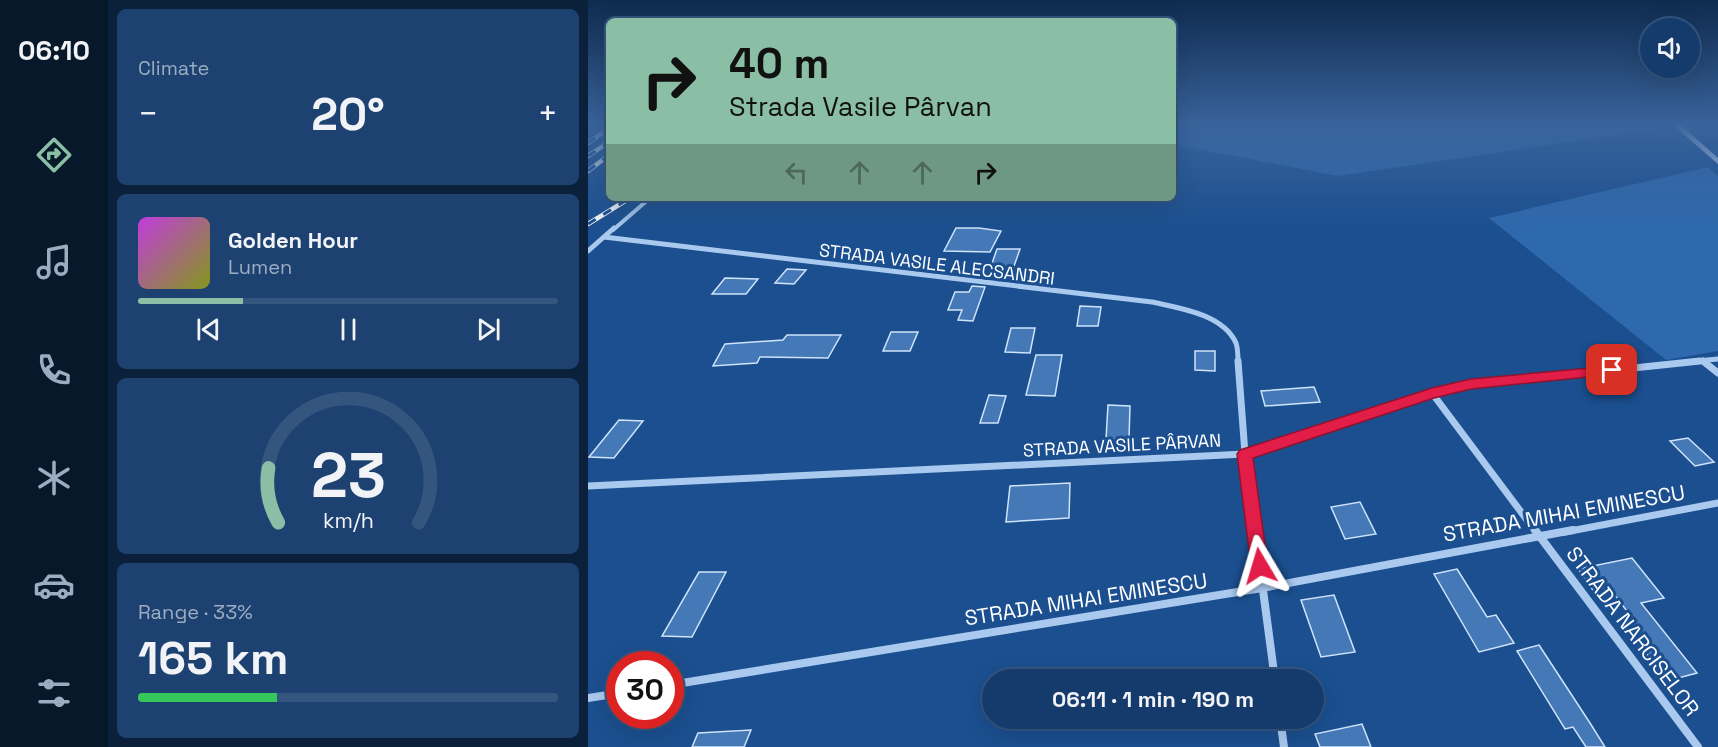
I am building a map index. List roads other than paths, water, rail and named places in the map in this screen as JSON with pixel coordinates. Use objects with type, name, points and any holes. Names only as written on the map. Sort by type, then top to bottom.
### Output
[{"type":"street","points":[[588,251],[646,201]]},
{"type":"street","name":"STRADA VASILE ALECSANDRI","points":[[604,237],[1171,306],[1197,314],[1228,333],[1237,345],[1245,454],[1273,669]]},
{"type":"street","name":"STRADA VASILE PÂRVAN","points":[[588,486],[1245,454],[1432,393],[1471,384],[1718,359]]},
{"type":"street","points":[[1703,361],[1718,373]]},
{"type":"street","name":"STRADA NARCISELOR","points":[[1432,393],[1698,747]]},
{"type":"street","name":"STRADA MIHAI EMINESCU","points":[[684,683],[1262,588],[1718,503]]},
{"type":"street","points":[[588,698],[606,695]]},
{"type":"street","points":[[1282,729],[1284,747]]},
{"type":"railway","points":[[588,171],[603,160]]},
{"type":"railway","points":[[588,224],[625,201]]}]
